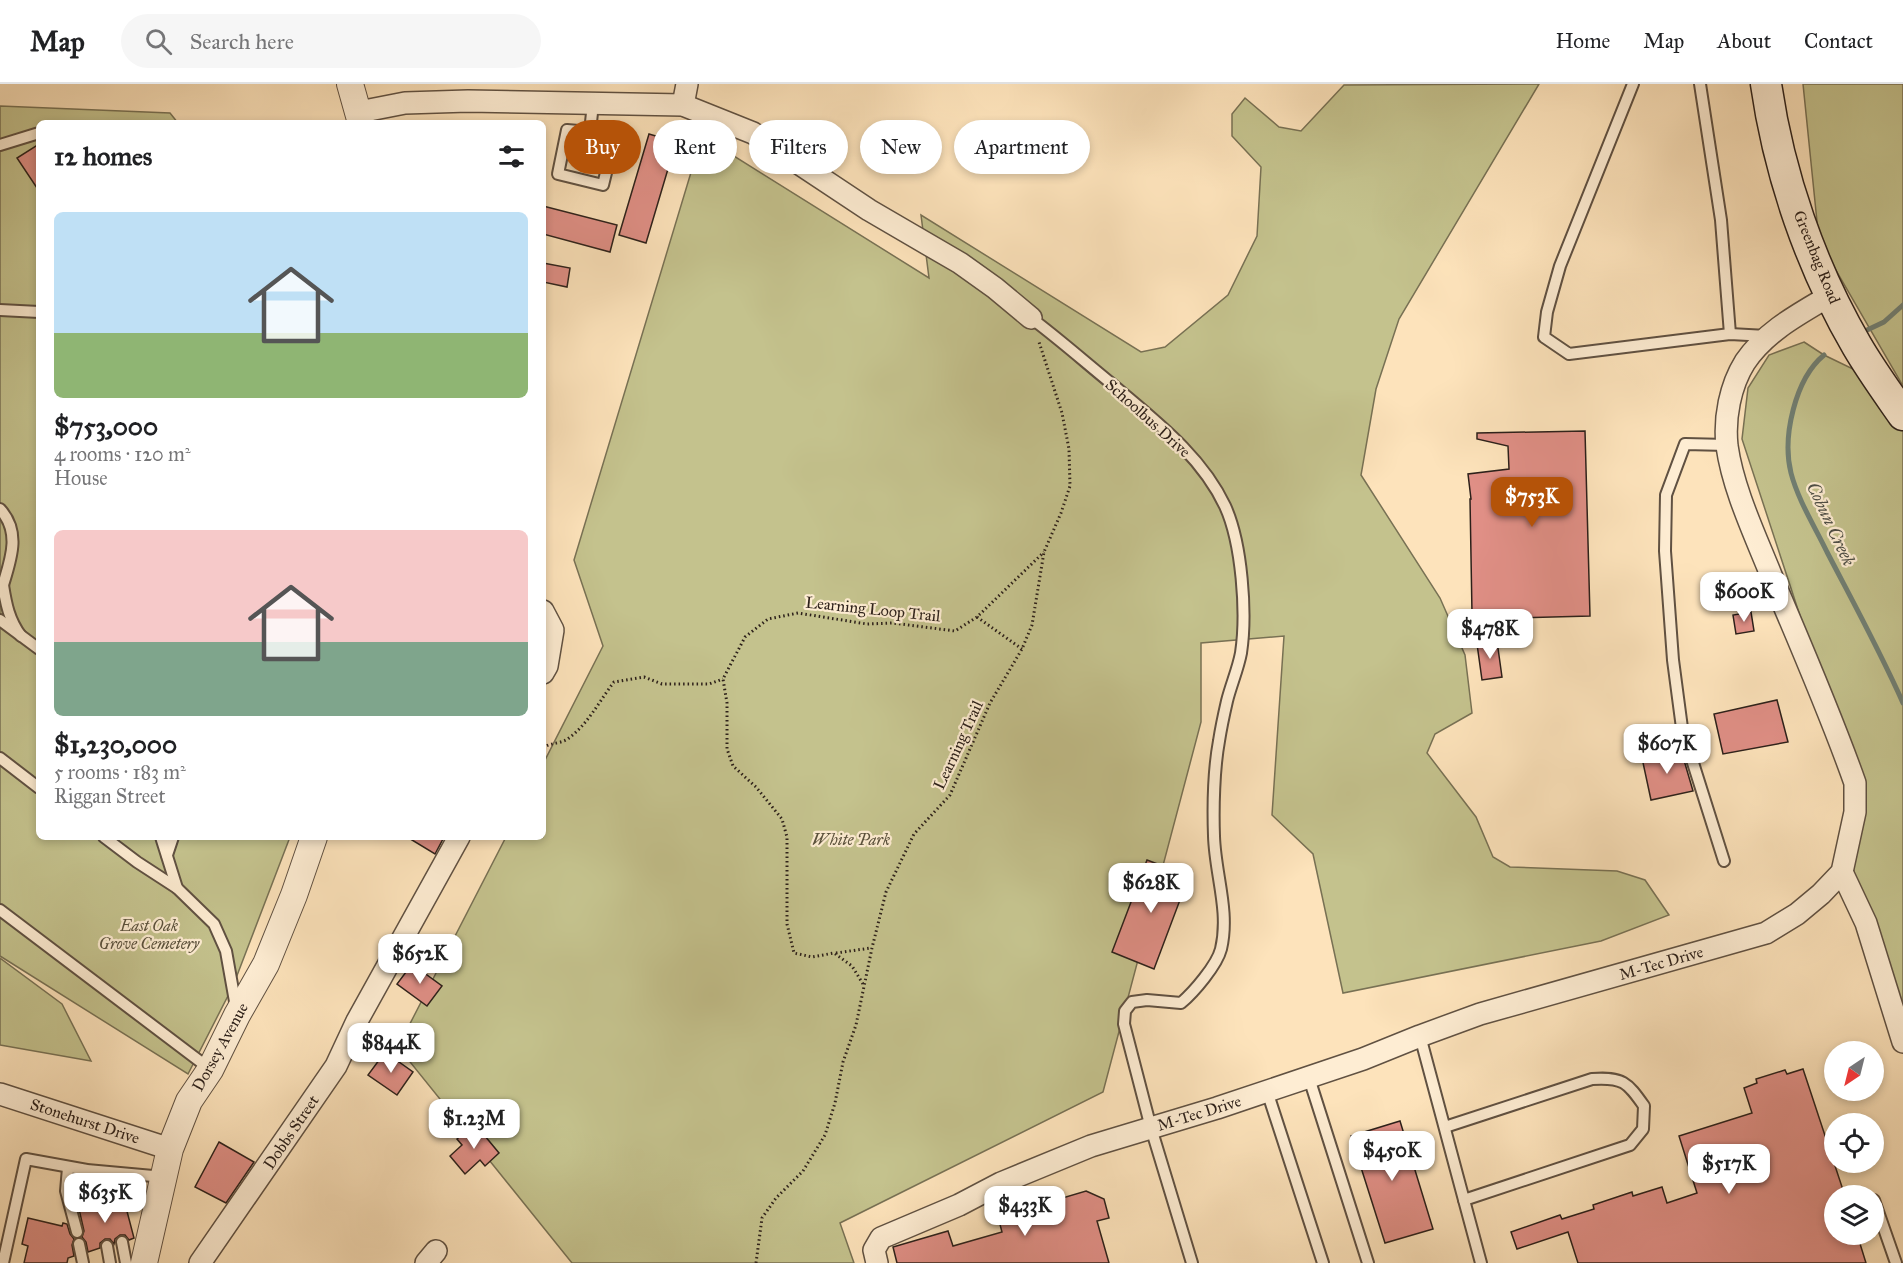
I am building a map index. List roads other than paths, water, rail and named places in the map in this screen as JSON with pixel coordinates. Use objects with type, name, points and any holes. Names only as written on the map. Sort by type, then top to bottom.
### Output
[{"type":"main road","name":"Greenbag Road","points":[[1766,84],[1771,119],[1807,239],[1831,295],[1857,346],[1903,415]]},
{"type":"street","points":[[351,84],[360,118],[405,103],[468,101],[683,105],[687,84]]},
{"type":"street","name":"Schoolbus Drive","points":[[683,105],[753,133],[869,210],[960,263],[1031,318]]},
{"type":"street","points":[[1831,295],[1767,336],[1745,363],[1730,398],[1726,426],[1727,445],[1733,473],[1756,539],[1855,783],[1855,812],[1842,873],[1866,923],[1903,1042]]},
{"type":"street","points":[[546,617],[553,630],[546,668]]},
{"type":"street","name":"Dorsey Avenue","points":[[144,1263],[170,1149],[189,1101],[210,1070],[266,964],[294,896],[313,840]]},
{"type":"street","name":"Dobbs Street","points":[[200,1263],[336,1066],[357,1021],[457,840]]},
{"type":"street","name":"M-Tec Drive","points":[[877,1263],[874,1250],[881,1238],[959,1205],[1001,1183],[1091,1146],[1309,1078],[1480,1014],[1766,933],[1797,914],[1842,873]]},
{"type":"street","name":"Stonehurst Drive","points":[[0,1094],[170,1149]]},
{"type":"lane","points":[[1633,84],[1560,266],[1547,312],[1544,337],[1569,354],[1730,334],[1767,336]]},
{"type":"lane","points":[[1700,84],[1721,220],[1730,334]]},
{"type":"lane","points":[[591,120],[593,103]]},
{"type":"lane","points":[[567,130],[590,132],[614,140],[603,185],[558,174],[567,130]]},
{"type":"lane","points":[[0,145],[36,134]]},
{"type":"lane","points":[[0,310],[36,312]]},
{"type":"lane","name":"Schoolbus Drive","points":[[1031,318],[1167,431],[1210,477],[1226,508],[1238,549],[1244,607],[1241,654],[1218,744],[1215,795],[1214,838],[1224,927],[1221,951],[1197,987],[1181,1003],[1147,1000],[1132,1002],[1125,1011],[1124,1024],[1129,1049],[1151,1128]]},
{"type":"lane","points":[[1725,861],[1682,728],[1673,660],[1665,551],[1666,495],[1685,444],[1727,445]]},
{"type":"lane","points":[[0,509],[9,518],[14,550],[1,586],[8,613],[21,636]]},
{"type":"lane","points":[[0,620],[36,647]]},
{"type":"lane","points":[[0,758],[36,786]]},
{"type":"lane","points":[[108,840],[177,888],[214,924],[226,951],[237,1016]]},
{"type":"lane","points":[[163,840],[177,888]]},
{"type":"lane","points":[[167,855],[172,840]]},
{"type":"lane","points":[[0,910],[210,1070]]},
{"type":"lane","points":[[1420,1036],[1481,1263]]},
{"type":"lane","points":[[1309,1078],[1368,1263]]},
{"type":"lane","points":[[1444,1127],[1592,1079],[1615,1078],[1633,1090],[1644,1106],[1643,1129],[1630,1146],[1464,1200]]},
{"type":"lane","points":[[1267,1091],[1323,1263]]},
{"type":"lane","points":[[1151,1128],[1192,1263]]},
{"type":"lane","points":[[3,1263],[26,1159],[68,1168],[164,1177]]},
{"type":"lane","points":[[68,1168],[66,1191],[77,1232]]},
{"type":"lane","points":[[87,1170],[96,1203]]},
{"type":"lane","points":[[108,1173],[113,1199]]},
{"type":"lane","points":[[1884,1229],[1896,1263]]},
{"type":"lane","points":[[123,1242],[126,1263]]},
{"type":"lane","points":[[79,1244],[83,1263]]},
{"type":"lane","points":[[106,1246],[110,1263]]},
{"type":"waterway","name":"Cobun Creek","points":[[1865,331],[1884,322],[1903,305]]},
{"type":"waterway","name":"Cobun Creek","points":[[1824,355],[1805,378],[1793,409],[1788,443],[1791,473],[1807,513],[1903,703]]},
{"type":"park label","name":"White Park","points":[[851,839]]},
{"type":"park label","name":"East Oak Grove Cemetery","points":[[149,934]]}]
